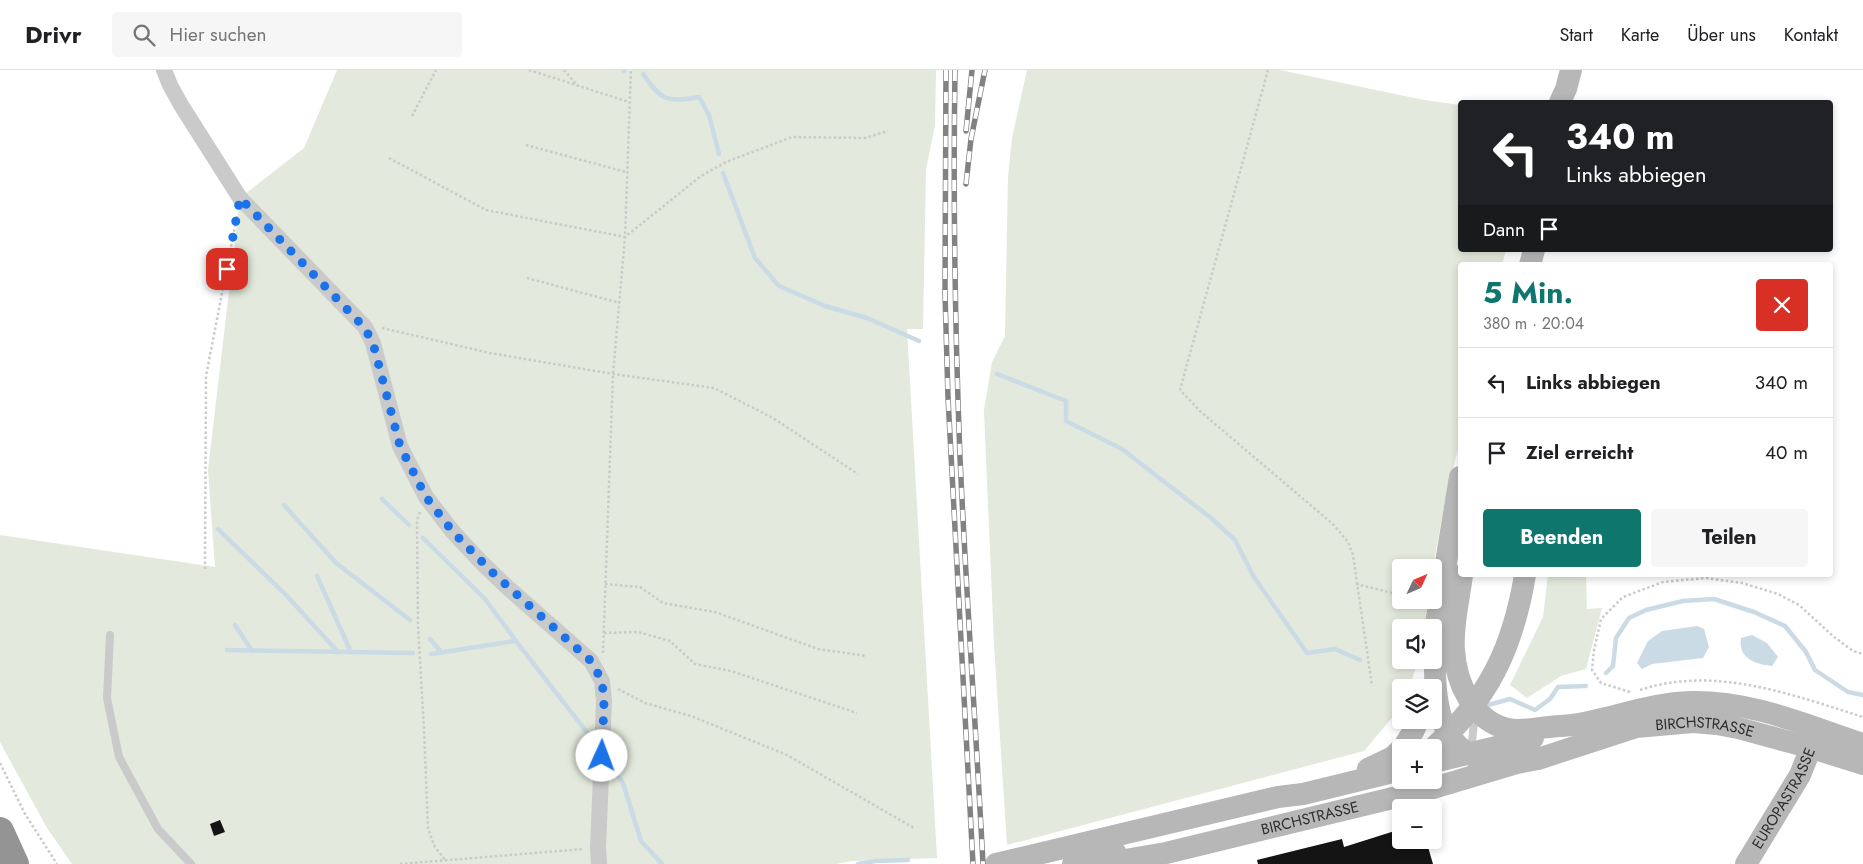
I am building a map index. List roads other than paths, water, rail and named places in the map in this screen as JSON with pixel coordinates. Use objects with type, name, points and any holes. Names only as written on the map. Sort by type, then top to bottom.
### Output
[{"type":"highway","points":[[0,832],[15,864]]},
{"type":"main road","points":[[1437,619],[1458,489]]},
{"type":"main road","name":"BIRCHSTRASSE","points":[[1462,577],[1454,633],[1453,650],[1456,666],[1465,693],[1484,719],[1496,726],[1509,730],[1522,730],[1571,725],[1666,704],[1700,702],[1747,707],[1774,713],[1815,739],[1863,764]]},
{"type":"main road","points":[[1442,739],[1462,720],[1484,693],[1501,662],[1514,624],[1525,577]]},
{"type":"main road","points":[[1435,669],[1441,717],[1452,739],[1458,768]]},
{"type":"main road","name":"BIRCHSTRASSE","points":[[1442,764],[1458,768],[1517,763],[1538,759],[1636,727],[1666,723],[1693,722],[1731,726],[1815,739],[1863,744]]},
{"type":"main road","name":"BIRCHSTRASSE","points":[[1458,768],[1571,725]]},
{"type":"main road","name":"EUROPASTRASSE","points":[[1746,864],[1800,775],[1815,739]]},
{"type":"main road","name":"BIRCHSTRASSE","points":[[996,864],[1277,806],[1302,788],[1369,769],[1392,757]]},
{"type":"main road","name":"BIRCHSTRASSE","points":[[1101,864],[1166,853],[1485,761],[1517,763]]},
{"type":"main road","name":"BIRCHSTRASSE","points":[[1073,864],[1277,806],[1303,794],[1392,773]]},
{"type":"street","points":[[164,70],[181,105],[240,198],[364,327],[373,343],[400,446],[426,497],[453,532],[494,574],[591,661],[602,681],[604,701],[598,856]]},
{"type":"lane","points":[[110,635],[108,698],[119,757],[158,829],[191,864]]},
{"type":"lane","points":[[1458,768],[1472,741],[1475,708]]},
{"type":"water","points":[[1697,626],[1704,629],[1709,647],[1703,658],[1652,664],[1642,669],[1637,663],[1648,641],[1662,631]]},
{"type":"water","points":[[1752,635],[1767,643],[1778,657],[1772,666],[1753,662],[1742,651],[1741,638]]},
{"type":"waterway","points":[[643,74],[655,90],[666,98],[699,97],[709,115],[719,154]]},
{"type":"waterway","points":[[723,173],[755,258],[779,286],[825,306],[867,318],[919,341]]},
{"type":"waterway","points":[[997,374],[1066,401],[1066,421],[1122,449],[1211,518],[1235,540],[1254,577],[1307,653],[1335,649],[1360,660]]},
{"type":"waterway","points":[[382,499],[409,525]]},
{"type":"waterway","points":[[284,505],[336,563],[410,620]]},
{"type":"waterway","points":[[218,529],[287,596],[338,652]]},
{"type":"waterway","points":[[423,538],[485,599],[589,735]]},
{"type":"waterway","points":[[317,576],[351,652]]},
{"type":"waterway","points":[[1606,673],[1613,666],[1616,638],[1629,618],[1646,610],[1683,601],[1714,599],[1754,612],[1785,626],[1806,652],[1815,670],[1848,692],[1863,695]]},
{"type":"waterway","points":[[235,625],[252,651]]},
{"type":"waterway","points":[[430,639],[441,652]]},
{"type":"waterway","points":[[431,654],[515,641]]},
{"type":"waterway","points":[[227,650],[413,653]]},
{"type":"waterway","points":[[1488,705],[1510,699],[1535,710],[1550,699],[1558,687],[1586,686]]},
{"type":"waterway","points":[[611,767],[623,783],[641,841],[662,864]]},
{"type":"waterway","points":[[858,864],[876,861],[908,860]]},
{"type":"railway","points":[[946,70],[945,293],[948,398],[973,864]]},
{"type":"railway","points":[[955,70],[954,215],[958,409],[983,864]]},
{"type":"railway","points":[[966,131],[972,70]]},
{"type":"railway","points":[[966,184],[971,139],[985,70]]}]
